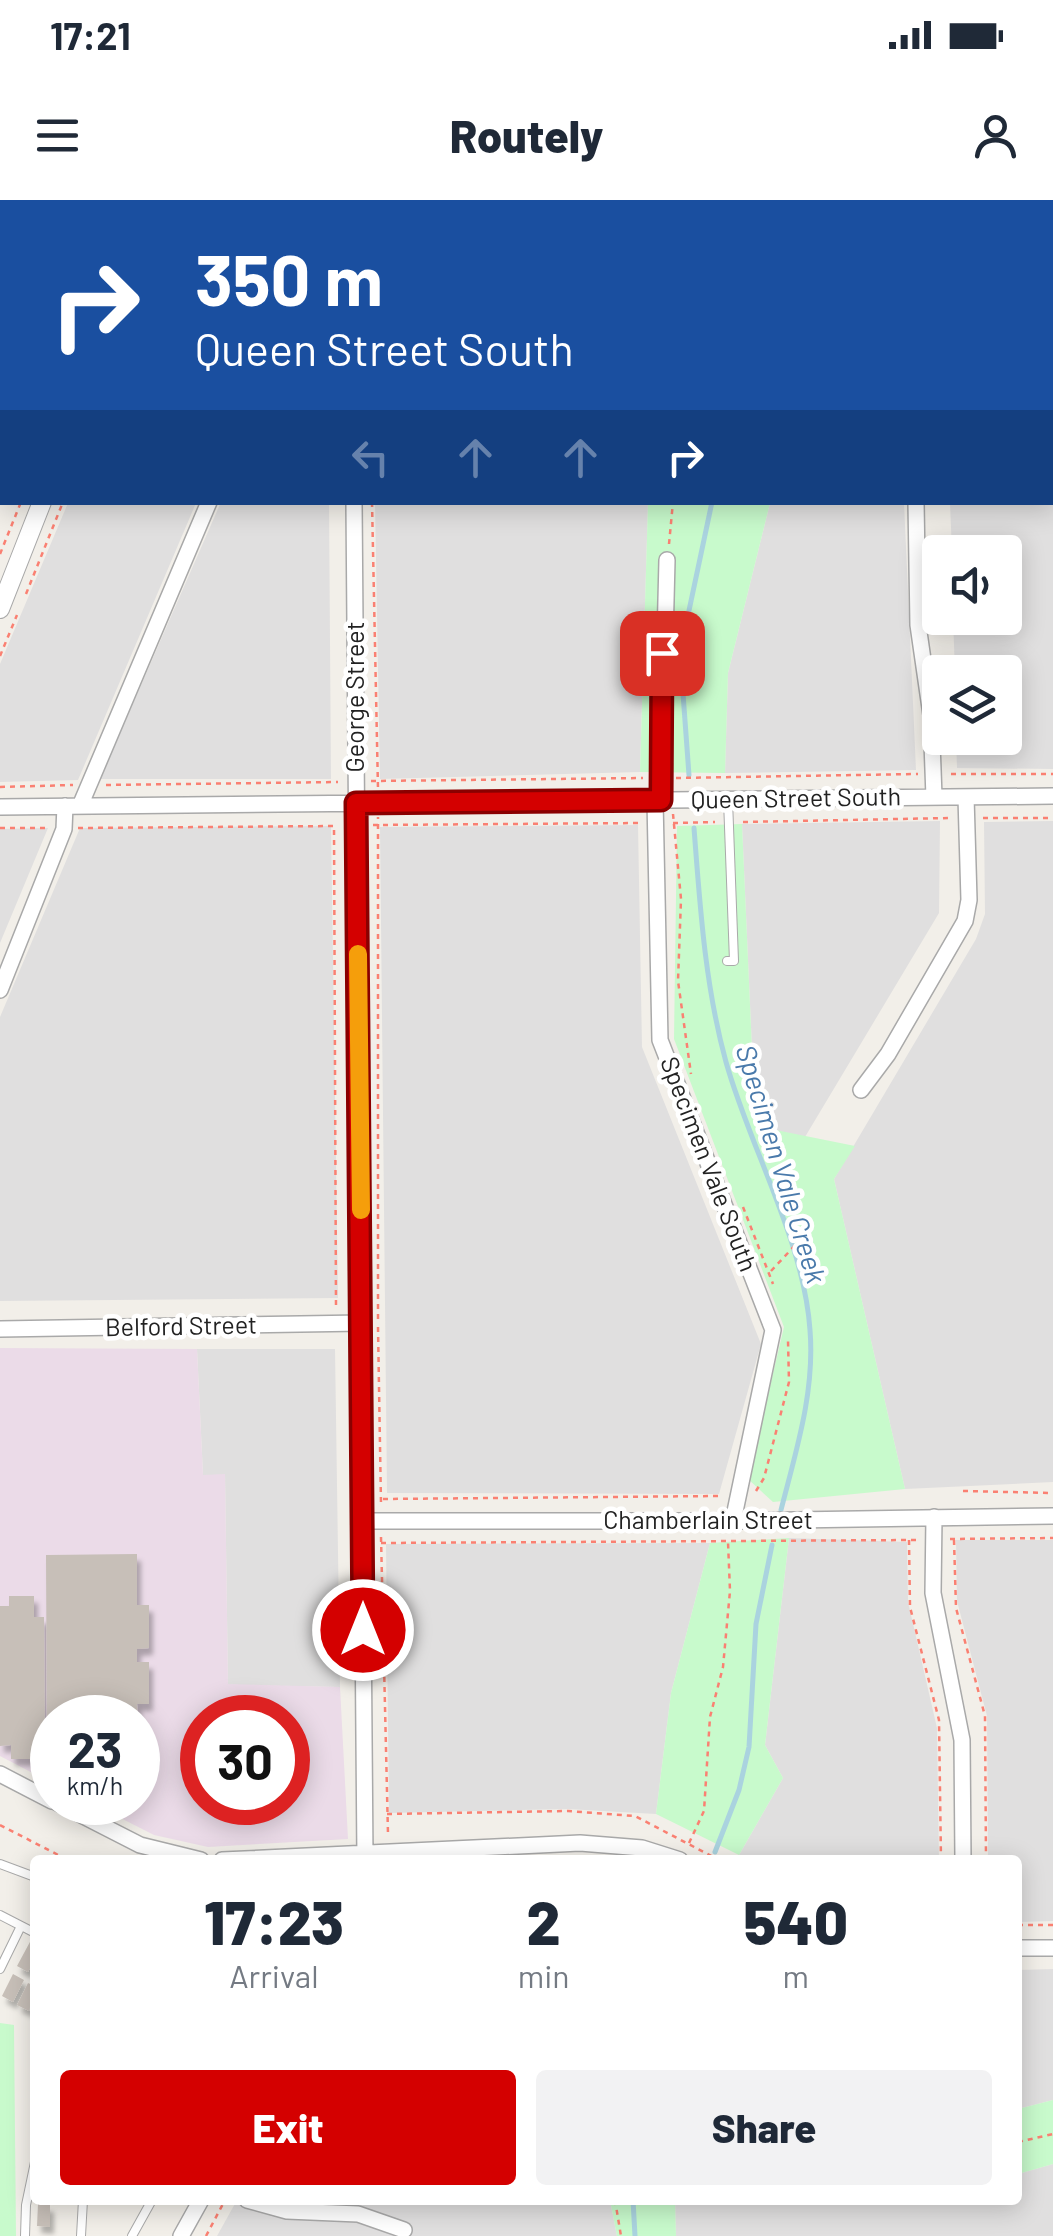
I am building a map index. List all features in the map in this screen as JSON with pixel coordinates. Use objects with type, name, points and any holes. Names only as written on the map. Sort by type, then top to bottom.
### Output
[{"type":"street","points":[[0,609],[4,588],[41,505]]},
{"type":"street","points":[[0,990],[72,806],[86,785],[179,581],[208,505]]},
{"type":"street","name":"George Street","points":[[354,505],[365,1855]]},
{"type":"street","points":[[916,505],[918,625],[934,796]]},
{"type":"street","name":"Specimen Vale South","points":[[667,560],[665,778],[655,823],[660,1040],[773,1330],[734,1522]]},
{"type":"street","name":"Queen Street South","points":[[0,807],[1053,796]]},
{"type":"street","points":[[862,1090],[888,1054],[965,921],[966,797]]},
{"type":"street","name":"Belford Street","points":[[0,1329],[362,1323]]},
{"type":"street","name":"Chamberlain Street","points":[[362,1520],[734,1522],[1053,1516]]},
{"type":"street","points":[[934,1517],[935,1603],[961,1728],[963,1855]]},
{"type":"street","points":[[0,1774],[30,1790]]},
{"type":"street","points":[[100,1825],[140,1845],[180,1855]]},
{"type":"street","points":[[370,1855],[580,1843],[642,1848],[664,1855]]},
{"type":"street","points":[[1022,1948],[1053,1948]]},
{"type":"street","points":[[181,2236],[198,2205]]},
{"type":"street","points":[[268,2205],[358,2214],[404,2230]]},
{"type":"lane","points":[[727,961],[734,960],[728,800]]},
{"type":"lane","points":[[0,1864],[30,1875]]},
{"type":"lane","points":[[0,1915],[30,1930]]},
{"type":"lane","points":[[0,1969],[21,1926]]},
{"type":"lane","points":[[25,2236],[30,2185]]},
{"type":"lane","points":[[81,2236],[83,2205]]},
{"type":"lane","points":[[132,2236],[149,2205]]},
{"type":"path","points":[[0,554],[20,505]]},
{"type":"path","points":[[0,656],[62,505]]},
{"type":"path","points":[[372,505],[379,825],[380,1521],[388,1851]]},
{"type":"path","points":[[667,560],[673,505]]},
{"type":"path","points":[[0,787],[1053,774]]},
{"type":"path","points":[[696,1087],[687,1060],[678,982],[681,900],[674,823],[1053,818]]},
{"type":"path","points":[[356,826],[655,823]]},
{"type":"path","points":[[0,828],[334,826],[336,1324]]},
{"type":"path","points":[[742,1204],[774,1288]]},
{"type":"path","points":[[770,1273],[801,1239]]},
{"type":"path","points":[[750,1501],[764,1478],[788,1382],[786,1330]]},
{"type":"path","points":[[963,1492],[1053,1493]]},
{"type":"path","points":[[381,1499],[721,1496]]},
{"type":"path","points":[[381,1542],[1053,1538]]},
{"type":"path","points":[[954,1539],[956,1608],[985,1716],[986,1855]]},
{"type":"path","points":[[688,1844],[704,1810],[710,1717],[723,1667],[730,1591],[728,1540]]},
{"type":"path","points":[[910,1540],[910,1606],[939,1720],[941,1855]]},
{"type":"path","points":[[364,1813],[568,1810],[635,1816],[710,1855]]},
{"type":"path","points":[[0,1825],[58,1855]]},
{"type":"path","points":[[1022,1925],[1053,1925]]},
{"type":"path","points":[[1022,2141],[1053,2134]]},
{"type":"path","points":[[206,2236],[222,2205]]},
{"type":"path","points":[[616,2205],[621,2236]]},
{"type":"shaded area","points":[[67,505],[195,505],[78,780],[0,782],[0,664]]},
{"type":"shaded area","points":[[220,505],[329,505],[331,779],[100,779]]},
{"type":"shaded area","points":[[375,505],[648,505],[640,772],[380,779]]},
{"type":"shaded area","points":[[770,505],[904,505],[916,770],[725,773],[728,673]]},
{"type":"shaded area","points":[[950,505],[1053,505],[1053,769],[957,768],[957,755],[1022,755],[1022,655],[954,655],[954,635],[1022,635],[1022,535],[951,535]]},
{"type":"shaded area","points":[[940,821],[939,913],[805,1137],[761,1127],[753,1072],[742,824]]},
{"type":"shaded area","points":[[1053,821],[1053,1482],[905,1489],[834,1179],[976,939],[985,914],[984,822]]},
{"type":"shaded area","points":[[638,825],[642,1047],[761,1344],[719,1494],[387,1493],[380,827]]},
{"type":"shaded area","points":[[331,826],[338,1298],[0,1301],[0,1017],[80,828]]},
{"type":"shaded area","points":[[48,828],[0,943],[0,829]]},
{"type":"shaded area","points":[[0,1348],[197,1349],[203,1475],[225,1474],[228,1684],[340,1687],[348,1839],[208,1847],[154,1835],[134,1825],[160,1825],[160,1695],[30,1695],[30,1772],[0,1756]]},
{"type":"shaded area","points":[[197,1349],[335,1349],[340,1687],[228,1685],[225,1475],[203,1475]]},
{"type":"shaded area","points":[[789,1538],[907,1542],[908,1602],[937,1728],[939,1855],[739,1855],[783,1778],[765,1745]]},
{"type":"shaded area","points":[[956,1540],[1053,1540],[1053,1921],[1022,1922],[1022,1855],[988,1855],[987,1716],[957,1601]]},
{"type":"shaded area","points":[[710,1543],[671,1693],[656,1814],[568,1809],[389,1813],[386,1544]]},
{"type":"shaded area","points":[[1053,1969],[1053,2100],[1022,2108],[1022,1970]]},
{"type":"shaded area","points":[[1053,2164],[1053,2236],[676,2236],[675,2205],[1022,2205],[1022,2173]]},
{"type":"shaded area","points":[[234,2205],[611,2205],[617,2236],[217,2236]]},
{"type":"green space","points":[[648,505],[770,505],[728,673],[725,773],[640,772]]},
{"type":"green space","points":[[742,824],[753,1072],[761,1127],[855,1146],[834,1179],[905,1489],[773,1502],[748,1479],[784,1327],[674,1039],[677,826]]},
{"type":"green space","points":[[789,1538],[765,1745],[783,1778],[739,1855],[656,1814],[671,1693],[710,1543]]},
{"type":"green space","points":[[0,2023],[14,2025],[16,2236],[0,2236]]},
{"type":"green space","points":[[1053,2100],[1053,2164],[1022,2173],[1022,2108]]},
{"type":"green space","points":[[611,2205],[675,2205],[676,2236],[617,2236]]},
{"type":"building","points":[[137,1554],[137,1605],[149,1605],[149,1648],[137,1649],[137,1662],[149,1662],[149,1695],[47,1695],[46,1555]]},
{"type":"building","points":[[9,1596],[34,1596],[34,1617],[44,1617],[45,1695],[30,1695],[30,1759],[11,1759],[11,1745],[0,1746],[0,1606],[9,1606]]},
{"type":"building","points":[[30,1942],[28,1972],[17,1966]]},
{"type":"building","points":[[13,1974],[24,1980],[13,2002],[2,1996]]},
{"type":"building","points":[[28,1983],[30,1984],[29,2011],[17,2005]]},
{"type":"building","points":[[38,2205],[50,2205],[50,2227],[37,2226]]},
{"type":"waterway","name":"Specimen Vale Creek","points":[[689,775],[680,653],[711,505]]},
{"type":"waterway","name":"Specimen Vale Creek","points":[[694,828],[704,946],[719,1033],[736,1095],[787,1229],[806,1296],[810,1376],[781,1510]]},
{"type":"waterway","name":"Specimen Vale Creek","points":[[715,1852],[739,1790],[749,1747],[756,1624],[772,1545]]},
{"type":"waterway","name":"Specimen Vale Creek","points":[[633,2205],[635,2236]]},
{"type":"slow traffic","points":[[358,954],[361,1210]]},
{"type":"route","points":[[363,1630],[356,803],[661,800],[662,653]]}]
